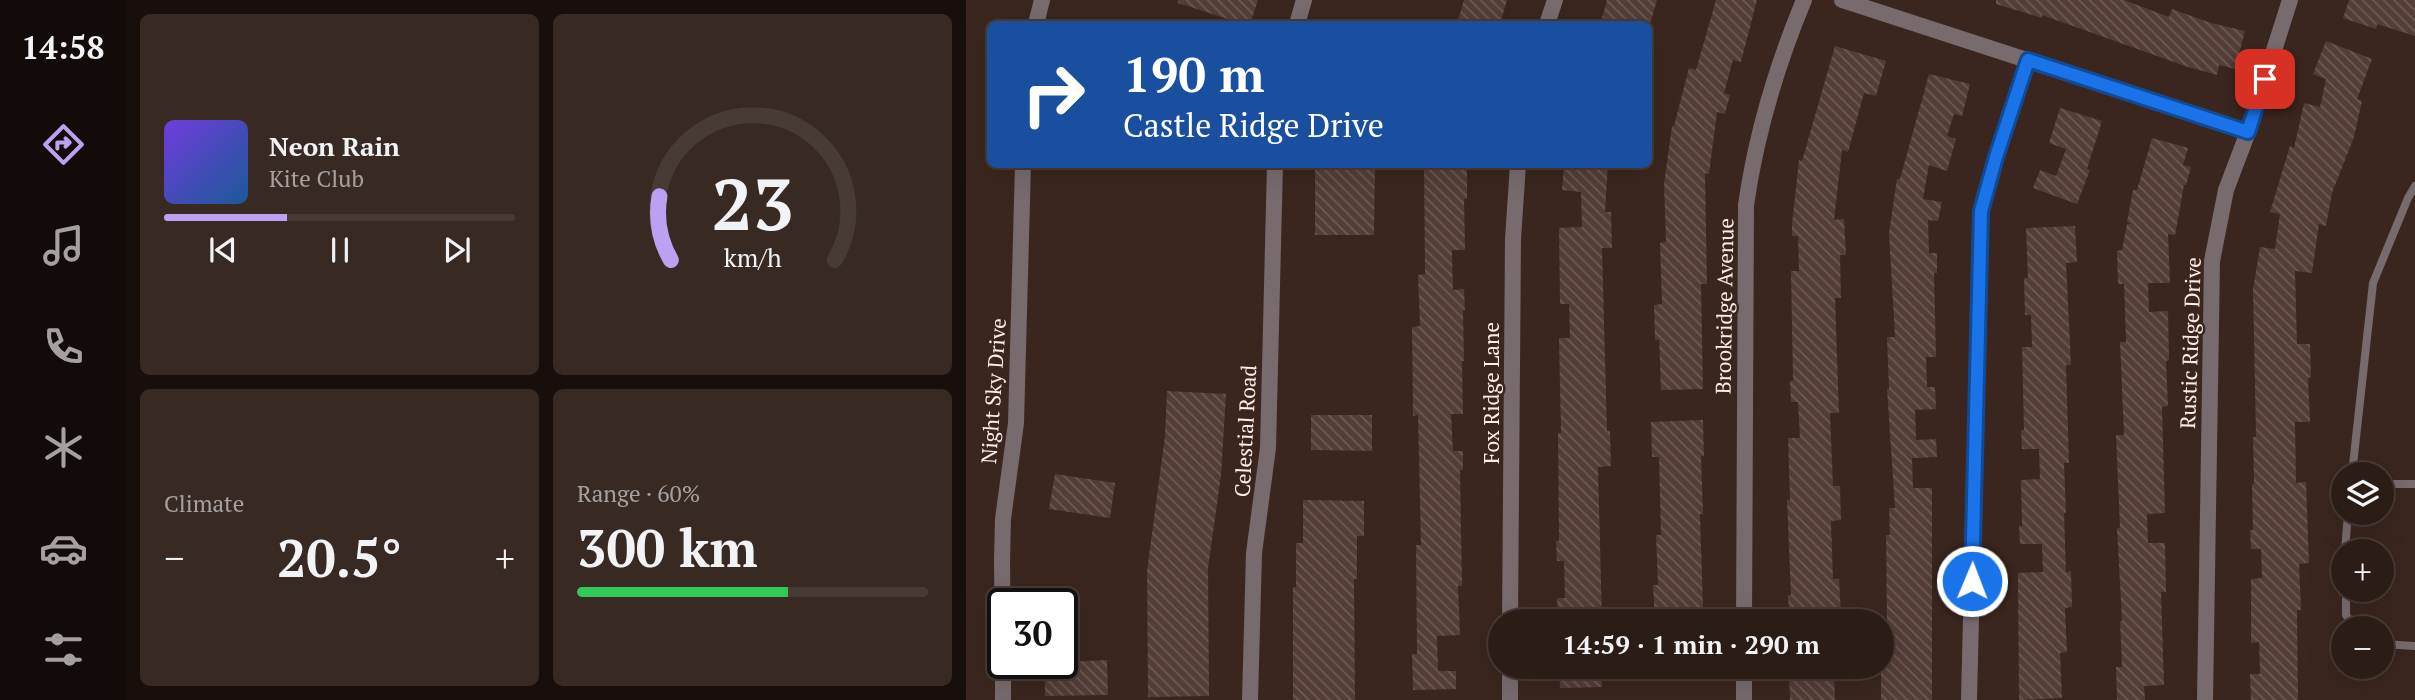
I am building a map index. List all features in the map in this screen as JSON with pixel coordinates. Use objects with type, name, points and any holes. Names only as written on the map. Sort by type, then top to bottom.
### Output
[{"type":"street","points":[[1036,21],[1042,0]]},
{"type":"street","points":[[1298,21],[1304,0]]},
{"type":"street","points":[[1548,21],[1555,0]]},
{"type":"street","name":"Brookridge Avenue","points":[[1744,609],[1746,205],[1752,165],[1777,74],[1804,0]]},
{"type":"street","points":[[1842,0],[2248,132]]},
{"type":"street","name":"Rustic Ridge Drive","points":[[2205,700],[2212,261],[2226,190],[2248,132],[2290,0]]},
{"type":"street","points":[[1969,700],[1981,211],[2028,60]]},
{"type":"street","name":"Night Sky Drive","points":[[1002,588],[1005,505],[1016,423],[1023,168]]},
{"type":"street","name":"Celestial Road","points":[[1250,700],[1254,553],[1268,448],[1275,168]]},
{"type":"street","name":"Fox Ridge Lane","points":[[1510,609],[1513,239],[1518,168]]},
{"type":"street","name":"Night Sky Drive","points":[[1003,679],[1003,700]]},
{"type":"street","points":[[1510,679],[1510,700]]},
{"type":"street","points":[[1744,679],[1744,700]]},
{"type":"lane","points":[[2353,462],[2373,283],[2407,198],[2415,186]]},
{"type":"lane","points":[[2394,484],[2415,484]]},
{"type":"lane","points":[[2394,645],[2415,646]]},
{"type":"building","points":[[1178,0],[1258,0],[1251,21],[1234,21],[1178,3]]},
{"type":"building","points":[[1464,0],[1507,0],[1501,21],[1458,21]]},
{"type":"building","points":[[1607,0],[1657,0],[1651,21],[1614,21],[1602,18]]},
{"type":"building","points":[[1716,0],[1757,0],[1741,62],[1733,60],[1724,93],[1730,95],[1725,114],[1717,112],[1709,174],[1705,173],[1707,284],[1701,284],[1703,389],[1661,390],[1659,340],[1655,340],[1654,305],[1662,304],[1660,243],[1666,242],[1664,184],[1672,126],[1689,68],[1696,70]]},
{"type":"building","points":[[1996,0],[2124,0],[2169,17],[2172,9],[2211,23],[2245,31],[2235,69],[2219,65],[2217,75],[2042,15],[2042,18],[1996,4]]},
{"type":"building","points":[[2349,0],[2415,0],[2415,36],[2377,24],[2376,29],[2343,18]]},
{"type":"building","points":[[2326,41],[2372,59],[2357,99],[2362,101],[2354,137],[2332,193],[2326,226],[2319,224],[2312,273],[2295,271],[2297,344],[2310,344],[2311,377],[2308,378],[2310,422],[2295,422],[2296,483],[2306,482],[2309,563],[2299,564],[2301,610],[2297,610],[2298,700],[2251,700],[2250,674],[2260,674],[2259,642],[2251,643],[2251,579],[2262,578],[2261,549],[2251,549],[2250,530],[2253,530],[2253,437],[2256,437],[2253,289],[2260,247],[2275,249],[2280,214],[2270,212],[2290,146],[2294,148],[2304,103],[2320,107],[2326,79],[2313,74]]},
{"type":"building","points":[[1835,46],[1886,61],[1876,96],[1864,93],[1848,152],[1842,150],[1834,220],[1844,219],[1846,255],[1840,255],[1841,298],[1835,298],[1839,413],[1830,413],[1833,486],[1840,486],[1841,520],[1831,521],[1833,579],[1839,579],[1841,609],[1789,609],[1788,595],[1791,595],[1787,500],[1790,500],[1788,438],[1800,438],[1798,402],[1791,402],[1790,381],[1793,381],[1791,271],[1799,271],[1798,236],[1792,236],[1792,224],[1799,160],[1802,161]]},
{"type":"building","points":[[1929,74],[1970,84],[1962,116],[1954,114],[1947,136],[1956,139],[1947,171],[1929,165],[1923,199],[1942,202],[1938,221],[1928,220],[1929,253],[1937,253],[1937,273],[1934,273],[1936,357],[1926,357],[1927,387],[1935,387],[1936,409],[1915,410],[1916,440],[1936,439],[1937,457],[1912,458],[1913,488],[1932,488],[1932,700],[1881,700],[1881,679],[1894,679],[1894,609],[1887,609],[1886,535],[1890,535],[1889,508],[1895,508],[1887,389],[1887,337],[1895,337],[1889,233],[1897,179],[1900,179]]},
{"type":"building","points":[[2060,108],[2102,121],[2087,169],[2090,170],[2077,204],[2033,188],[2040,170],[2056,176],[2066,149],[2049,143]]},
{"type":"building","points":[[2152,138],[2188,148],[2183,165],[2191,167],[2184,185],[2175,235],[2168,234],[2170,283],[2148,283],[2149,312],[2168,311],[2168,406],[2162,407],[2165,513],[2147,514],[2148,543],[2165,543],[2166,592],[2161,592],[2164,685],[2144,686],[2145,700],[2117,700],[2116,667],[2122,667],[2122,621],[2116,435],[2124,435],[2120,342],[2126,342],[2124,284],[2118,284],[2117,251],[2122,250],[2127,224],[2131,224],[2127,222],[2133,190],[2137,190]]},
{"type":"building","points":[[1315,168],[1375,168],[1374,235],[1315,235]]},
{"type":"building","points":[[1424,168],[1467,168],[1467,199],[1464,199],[1465,250],[1452,250],[1453,290],[1464,289],[1465,310],[1463,414],[1451,414],[1453,451],[1463,451],[1463,470],[1460,470],[1462,586],[1458,586],[1460,635],[1437,636],[1438,671],[1456,671],[1456,689],[1413,690],[1412,654],[1417,654],[1416,545],[1421,545],[1418,415],[1413,416],[1412,327],[1420,326],[1418,275],[1425,274]]},
{"type":"building","points":[[1564,168],[1608,168],[1605,212],[1611,212],[1612,248],[1602,248],[1607,431],[1610,431],[1611,466],[1598,467],[1602,609],[1557,609],[1557,598],[1565,598],[1564,561],[1557,561],[1556,541],[1559,541],[1558,433],[1561,433],[1559,338],[1570,338],[1569,304],[1560,304],[1559,228],[1582,227],[1581,192],[1562,190]]},
{"type":"building","points":[[2075,226],[2077,262],[2066,263],[2071,365],[2066,365],[2069,463],[2064,463],[2064,513],[2066,572],[2071,571],[2072,607],[2065,608],[2067,652],[2060,653],[2062,698],[2019,700],[2018,573],[2043,572],[2042,544],[2020,544],[2019,526],[2022,526],[2021,480],[2040,479],[2039,449],[2022,449],[2022,347],[2032,347],[2031,315],[2025,315],[2024,278],[2028,278],[2026,228]]},
{"type":"building","points":[[1167,391],[1226,394],[1221,475],[1208,568],[1209,696],[1148,697],[1147,571],[1165,436]]},
{"type":"building","points":[[1311,415],[1372,415],[1372,451],[1311,450]]},
{"type":"building","points":[[1703,420],[1703,514],[1700,514],[1703,608],[1654,609],[1653,585],[1658,585],[1656,535],[1661,535],[1659,457],[1652,457],[1651,422]]},
{"type":"building","points":[[1055,474],[1115,483],[1110,518],[1049,509]]},
{"type":"building","points":[[1303,500],[1364,501],[1364,536],[1357,536],[1357,579],[1354,579],[1355,700],[1293,700],[1293,587],[1296,587],[1296,543],[1303,543]]},
{"type":"building","points":[[1107,660],[1108,695],[1045,696],[1045,679],[1078,679],[1078,661]]},
{"type":"building","points":[[1560,679],[1602,679],[1602,687],[1560,688]]},
{"type":"building","points":[[1649,679],[1693,679],[1693,680]]},
{"type":"building","points":[[1789,679],[1834,679],[1835,700],[1790,700]]},
{"type":"route","points":[[1972,581],[1981,211],[2028,60],[2248,132],[2265,79]]}]
